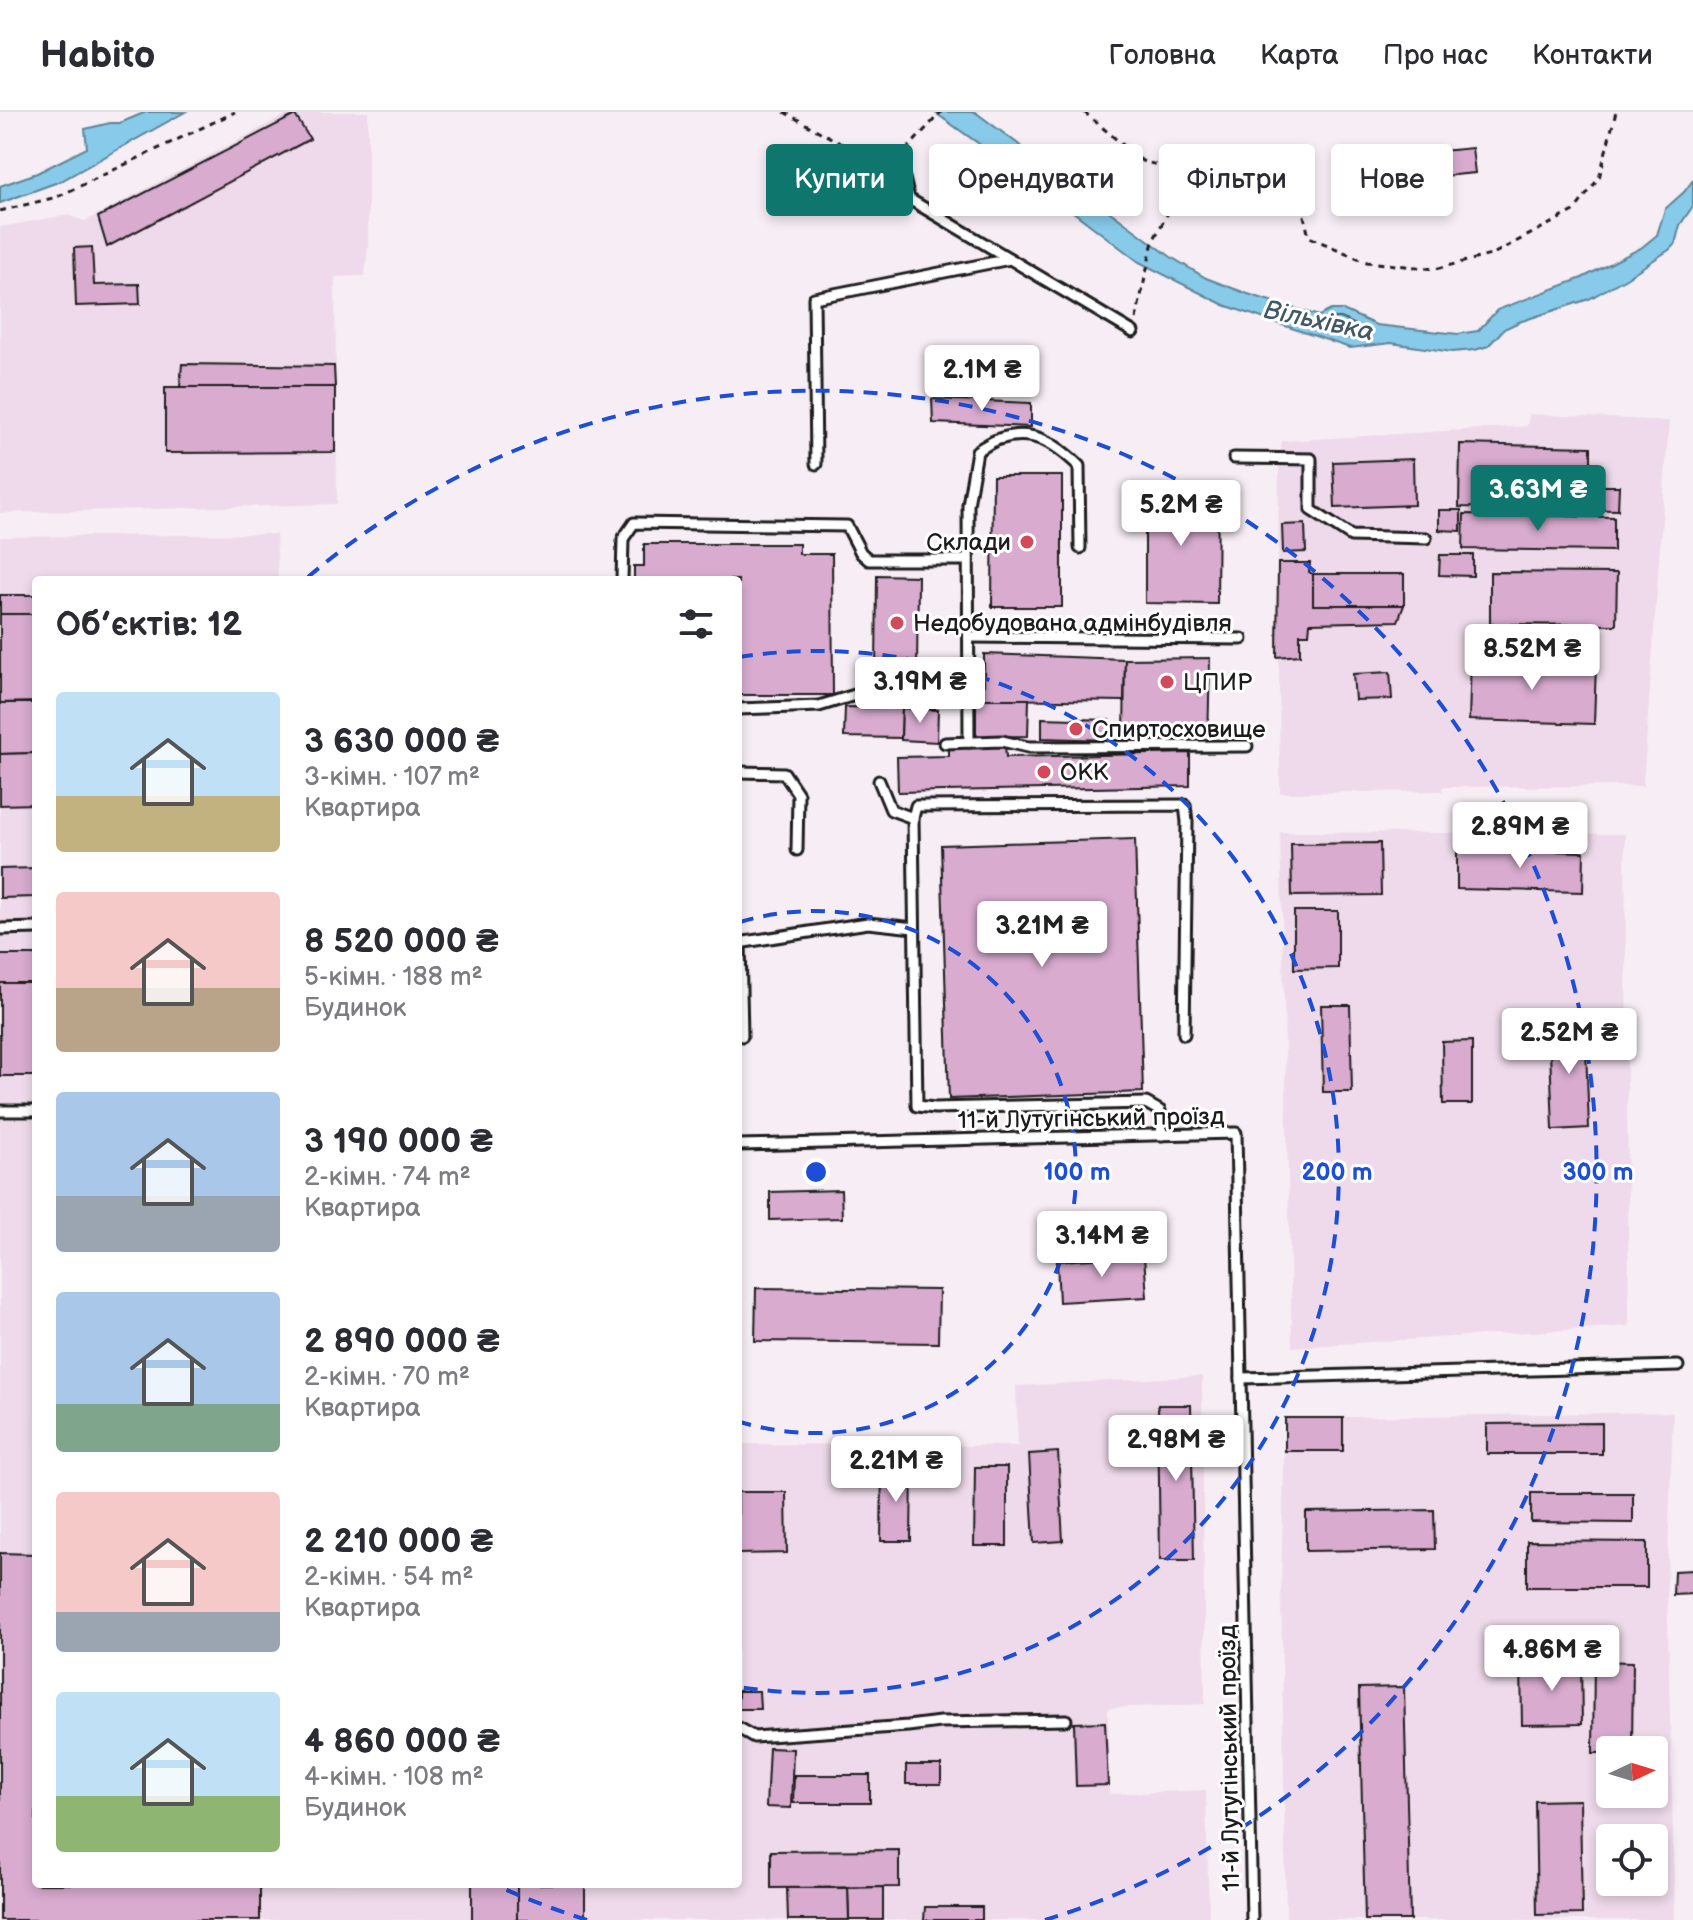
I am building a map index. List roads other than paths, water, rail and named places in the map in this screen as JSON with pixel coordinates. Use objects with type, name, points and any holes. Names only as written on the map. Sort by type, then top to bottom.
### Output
[{"type":"lane","points":[[913,201],[1133,332]]},
{"type":"lane","points":[[816,464],[814,298],[1010,259]]},
{"type":"lane","points":[[969,742],[968,505],[977,451],[999,439],[1030,435],[1060,448],[1079,466],[1080,548]]},
{"type":"lane","points":[[1234,458],[1311,459],[1311,510],[1351,536],[1426,538]]},
{"type":"lane","points":[[622,576],[623,539],[634,523],[847,526],[861,553],[869,560],[968,560]]},
{"type":"lane","points":[[969,637],[1242,639]]},
{"type":"lane","points":[[742,709],[819,706],[868,691],[871,678],[969,677]]},
{"type":"lane","points":[[945,743],[1002,741],[1028,747],[1247,746]]},
{"type":"lane","points":[[742,772],[784,773],[798,794],[797,850]]},
{"type":"lane","points":[[879,781],[891,810],[913,818]]},
{"type":"lane","points":[[1162,1135],[1160,1111],[1146,1103],[917,1106],[913,818],[916,806],[1185,805],[1184,1034]]},
{"type":"lane","points":[[742,943],[868,923],[914,928]]},
{"type":"lane","points":[[0,929],[32,928]]},
{"type":"lane","points":[[0,1111],[32,1111]]},
{"type":"lane","name":"11-й Лутугінський проїзд","points":[[742,1145],[1236,1133],[1252,1920]]},
{"type":"lane","points":[[1241,1378],[1678,1366]]},
{"type":"lane","points":[[742,1730],[754,1737],[940,1722],[1066,1720]]},
{"type":"water","points":[[146,112],[185,112],[61,181],[0,203],[0,186],[37,173],[87,148],[85,129],[120,123]]},
{"type":"water","points":[[934,112],[975,112],[1018,144],[979,144]]},
{"type":"water","name":"Вільхівка","points":[[1693,180],[1693,206],[1669,250],[1589,299],[1519,322],[1504,329],[1488,346],[1475,350],[1452,352],[1391,343],[1350,348],[1224,305],[1139,262],[1079,216],[1116,216],[1171,257],[1206,278],[1248,294],[1319,316],[1331,310],[1343,310],[1376,325],[1458,334],[1478,331],[1497,310],[1582,278],[1641,248],[1657,235],[1665,209]]},
{"type":"place","name":"Склади","points":[[1027,542]]},
{"type":"place","name":"Недобудована адмінбудівля","points":[[897,623]]},
{"type":"place","name":"ЦПИР","points":[[1167,682]]},
{"type":"place","name":"Спиртосховище","points":[[1076,729]]},
{"type":"place","name":"ОКК","points":[[1044,772]]}]
